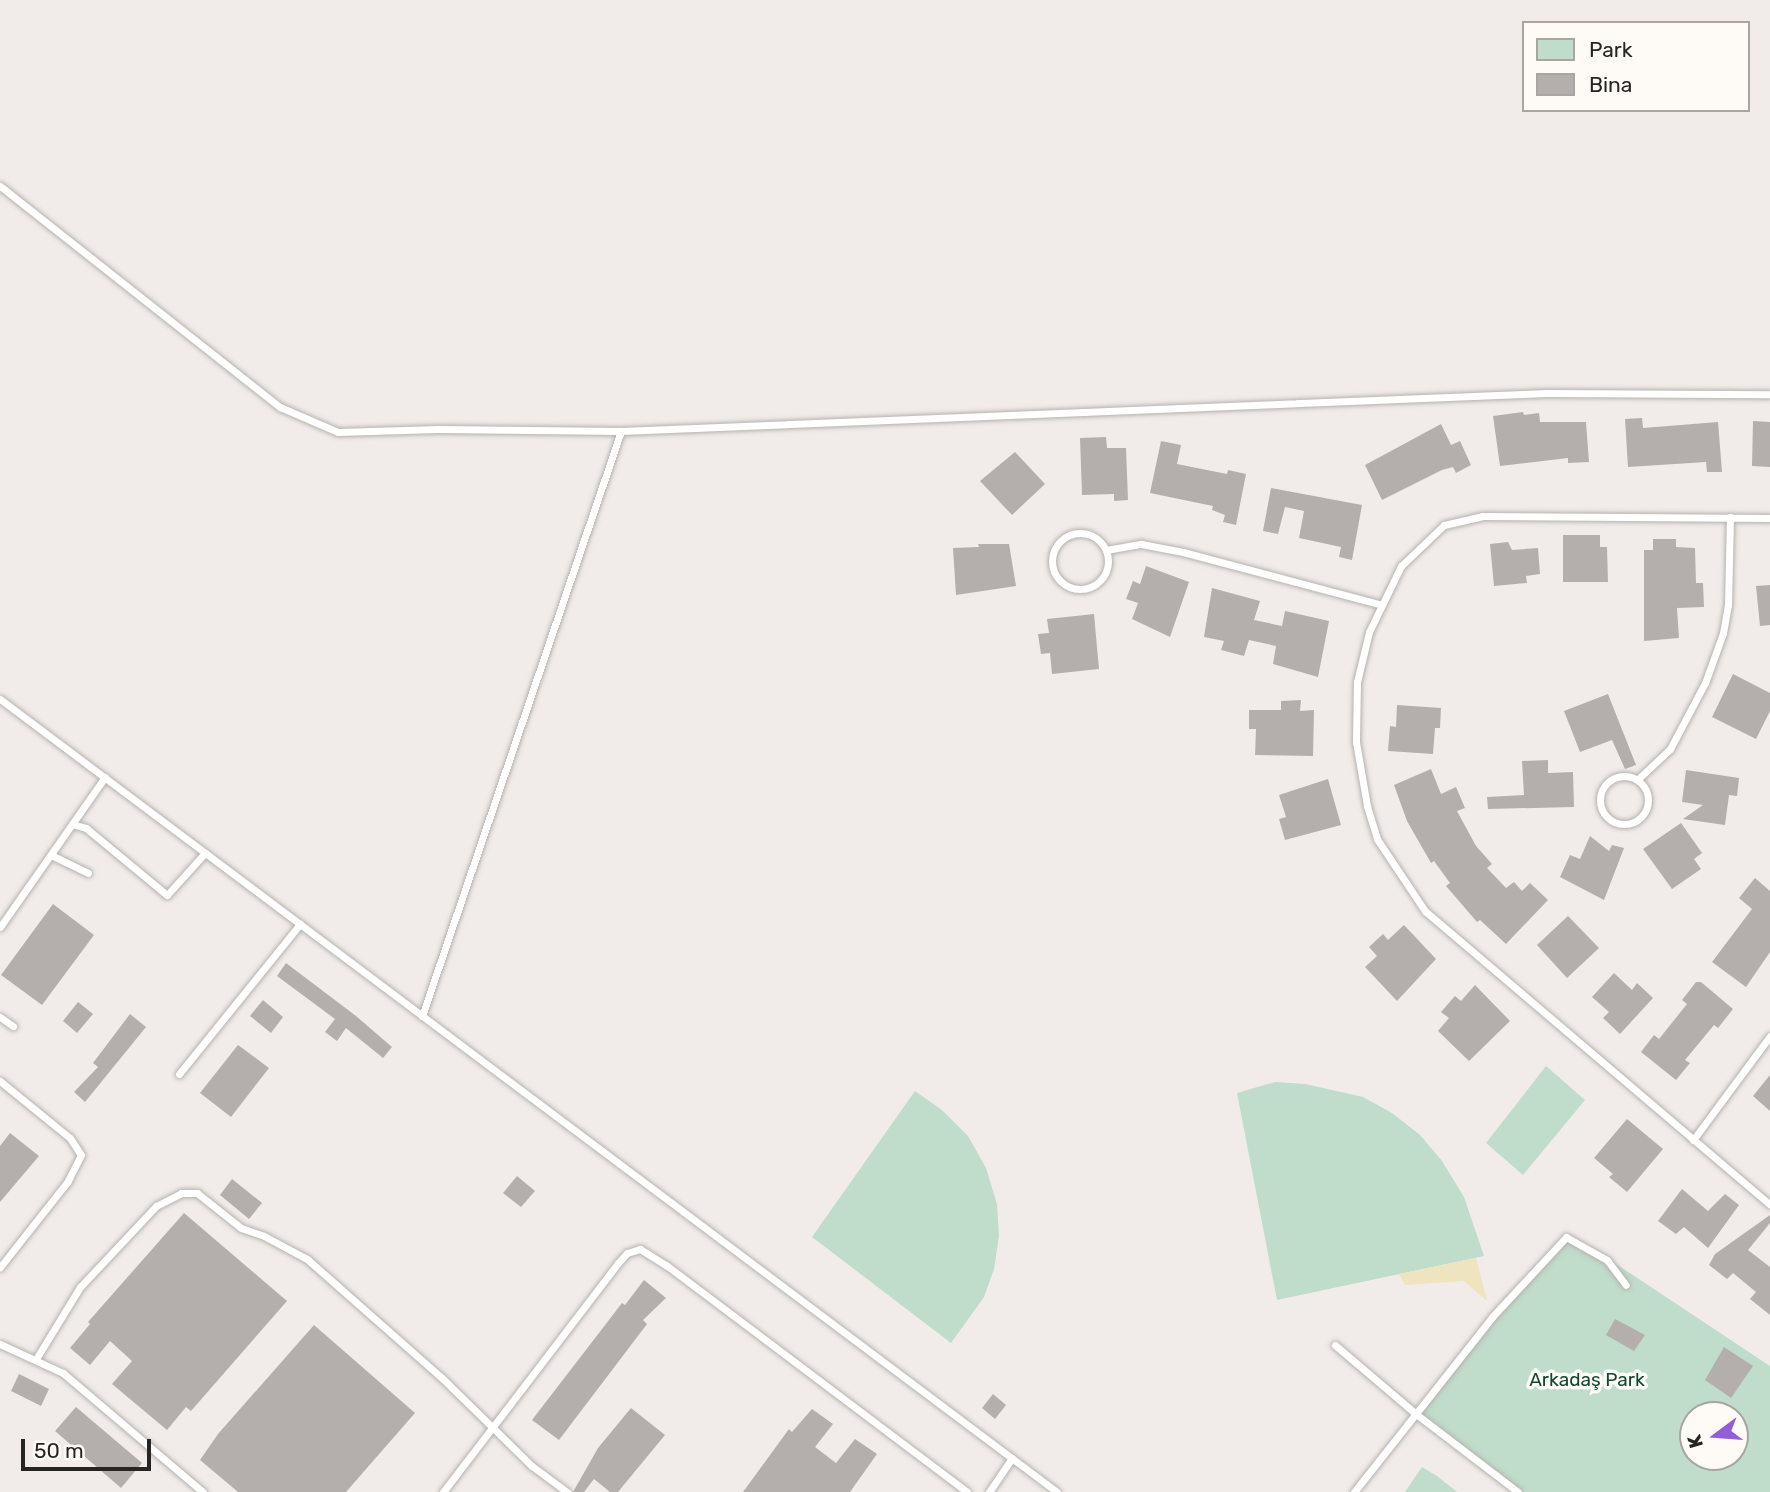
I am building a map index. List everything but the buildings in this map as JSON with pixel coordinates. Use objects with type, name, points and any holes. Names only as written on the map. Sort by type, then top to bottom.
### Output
[{"type":"lane","points":[[0,186],[280,407],[338,432],[438,429],[621,431],[1520,394],[1770,394]]},
{"type":"lane","points":[[422,1017],[621,431]]},
{"type":"lane","points":[[1770,518],[1482,516],[1444,525],[1401,566],[1368,632],[1357,682],[1356,741],[1367,806],[1377,839],[1425,911],[1770,1205]]},
{"type":"lane","points":[[1638,779],[1670,749],[1705,683],[1723,632],[1728,605],[1730,517]]},
{"type":"lane","points":[[1086,533],[1095,536],[1106,551],[1107,569],[1094,586],[1081,590],[1071,588],[1054,574],[1051,564],[1053,550],[1069,534],[1086,533]]},
{"type":"lane","points":[[1106,551],[1141,544],[1183,552],[1382,605]]},
{"type":"lane","points":[[0,699],[1057,1492]]},
{"type":"lane","points":[[1625,775],[1638,779],[1645,787],[1648,799],[1644,814],[1634,823],[1623,825],[1609,820],[1602,811],[1599,797],[1606,782],[1625,775]]},
{"type":"lane","points":[[0,927],[105,778]]},
{"type":"lane","points":[[72,824],[86,828],[167,895],[205,853]]},
{"type":"lane","points":[[51,855],[88,873]]},
{"type":"lane","points":[[179,1074],[300,924]]},
{"type":"lane","points":[[0,1017],[13,1026]]},
{"type":"lane","points":[[1693,1140],[1770,1036]]},
{"type":"lane","points":[[0,1081],[70,1138],[80,1155],[68,1181],[0,1267]]},
{"type":"lane","points":[[36,1359],[80,1287],[156,1206],[181,1193],[197,1193],[241,1228],[264,1236],[307,1259],[494,1427],[532,1466],[567,1492]]},
{"type":"lane","points":[[1354,1492],[1492,1317],[1566,1237],[1607,1259],[1626,1285]]},
{"type":"lane","points":[[443,1492],[618,1263],[628,1253],[640,1249],[666,1265],[967,1492]]},
{"type":"lane","points":[[0,1344],[63,1373],[203,1492]]},
{"type":"lane","points":[[1335,1345],[1416,1415],[1518,1492]]},
{"type":"lane","points":[[989,1492],[1012,1458]]},
{"type":"green space","points":[[1546,1066],[1585,1100],[1523,1175],[1486,1143]]},
{"type":"green space","points":[[1275,1082],[1305,1084],[1363,1097],[1392,1113],[1420,1135],[1442,1161],[1464,1197],[1484,1256],[1277,1300],[1237,1093]]},
{"type":"green space","points":[[915,1091],[942,1110],[968,1136],[986,1168],[997,1204],[999,1236],[994,1269],[984,1297],[951,1343],[812,1237]]},
{"type":"green space","name":"Arkadaş Park","points":[[1566,1237],[1580,1240],[1770,1366],[1770,1492],[1518,1492],[1416,1415],[1492,1317]]},
{"type":"green space","points":[[1422,1467],[1437,1476],[1457,1492],[1405,1492]]},
{"type":"sand","points":[[1476,1258],[1487,1301],[1464,1281],[1405,1285],[1399,1274]]}]
